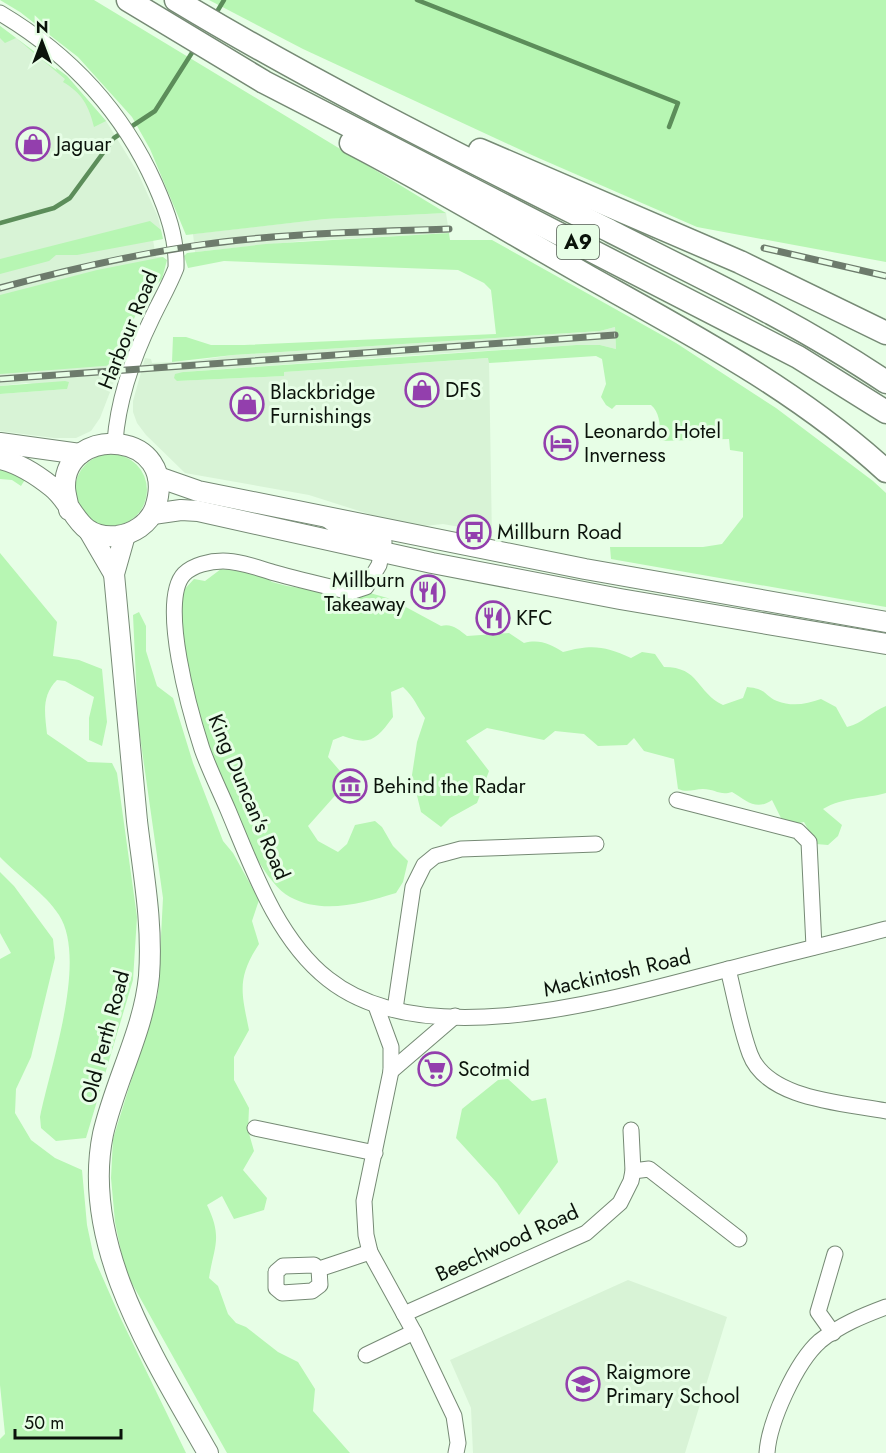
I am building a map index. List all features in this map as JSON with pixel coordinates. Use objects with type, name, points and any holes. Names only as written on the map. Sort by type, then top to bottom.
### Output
[{"type":"highway","name":"A9","points":[[128,0],[264,82],[798,357],[886,412]]},
{"type":"highway","name":"A9","points":[[176,0],[389,118],[719,286],[886,382]]},
{"type":"highway","name":"A9","points":[[264,82],[322,127],[704,341],[792,399],[868,454],[886,471]]},
{"type":"highway","name":"A9","points":[[389,118],[469,145],[607,204],[751,267],[886,333]]},
{"type":"main road","points":[[0,459],[13,462],[53,488],[69,510],[79,523],[89,531],[109,537],[125,535],[141,527],[153,514],[159,495],[158,477],[146,456],[132,447],[115,442],[98,445],[80,454],[68,471],[65,486],[69,510]]},
{"type":"main road","points":[[0,443],[80,454]]},
{"type":"main road","points":[[158,477],[198,491],[608,573],[886,622]]},
{"type":"main road","points":[[153,514],[181,510],[198,511],[383,552],[620,599],[886,644]]},
{"type":"main road","name":"Old Perth Road","points":[[89,531],[114,574]]},
{"type":"main road","name":"Old Perth Road","points":[[125,535],[114,574],[138,822],[149,906],[149,976],[141,1015],[104,1131],[99,1160],[99,1191],[107,1245],[136,1319],[163,1374],[208,1453]]},
{"type":"street","name":"Harbour Road","points":[[0,13],[61,56],[104,100],[142,158],[171,227],[176,268],[140,345],[125,387],[117,417],[115,442]]},
{"type":"street","points":[[320,515],[341,531],[380,538],[385,545],[383,552]]},
{"type":"street","name":"King Duncan's Road","points":[[383,552],[374,578],[366,587],[351,592],[243,564],[212,561],[182,576],[175,593],[174,607],[175,631],[187,696],[202,750],[267,895],[283,925],[306,958],[343,990],[376,1006],[395,1009]]},
{"type":"street","points":[[677,800],[798,831],[809,842],[814,947]]},
{"type":"street","points":[[395,1009],[413,886],[424,865],[435,856],[461,849],[596,844]]},
{"type":"street","name":"Mackintosh Road","points":[[395,1009],[455,1016],[550,1012],[602,1003],[886,929]]},
{"type":"street","points":[[728,969],[751,1056],[763,1075],[793,1093],[886,1111]]},
{"type":"street","points":[[376,1006],[391,1047],[391,1071],[364,1202],[370,1252],[414,1332],[454,1416],[458,1443],[456,1453]]},
{"type":"street","points":[[391,1071],[455,1016]]},
{"type":"street","points":[[255,1128],[375,1153]]},
{"type":"street","name":"Beechwood Road","points":[[404,1314],[586,1233],[621,1203],[633,1171],[631,1130]]},
{"type":"street","points":[[633,1171],[649,1169],[739,1239]]},
{"type":"street","points":[[319,1269],[370,1252]]},
{"type":"street","points":[[833,1333],[818,1312],[835,1254]]},
{"type":"street","points":[[767,1453],[770,1432],[785,1391],[819,1342],[855,1318],[886,1307]]},
{"type":"street","points":[[366,1355],[414,1332]]},
{"type":"shaded area","points":[[0,26],[67,76],[106,121],[137,171],[158,217],[163,239],[153,240],[156,257],[163,257],[129,324],[125,353],[100,418],[91,431],[76,438],[54,438],[0,431],[0,394],[67,389],[26,383],[0,386]]},
{"type":"shaded area","points":[[446,213],[449,233],[303,241],[195,252],[193,234],[325,219]]},
{"type":"shaded area","points":[[615,327],[616,349],[600,345],[576,345],[400,356],[183,372],[177,381],[284,376],[284,372],[489,358],[492,540],[476,530],[443,524],[424,526],[375,516],[309,495],[185,473],[146,435],[137,423],[133,412],[133,401],[145,358],[151,359],[152,363],[194,361],[233,355],[600,331]]},
{"type":"shaded area","name":"Raigmore Primary School","points":[[628,1280],[727,1317],[685,1453],[473,1453],[471,1408],[450,1360]]},
{"type":"green space","points":[[0,0],[94,0],[446,213],[325,219],[186,235],[150,149],[132,117],[78,57],[20,12]]},
{"type":"green space","points":[[209,0],[886,0],[886,262],[697,227],[534,156],[303,49]]},
{"type":"green space","points":[[0,26],[67,76],[106,121],[94,127],[84,101],[63,82],[65,79],[16,38],[5,43],[0,38]]},
{"type":"green space","points":[[150,221],[161,230],[163,239],[77,255],[56,255],[49,261],[0,274],[0,259]]},
{"type":"green space","points":[[449,233],[450,240],[492,240],[676,343],[776,408],[873,481],[886,493],[886,607],[611,559],[610,547],[703,547],[722,544],[743,517],[743,452],[730,450],[729,439],[660,441],[658,417],[651,405],[616,405],[612,409],[606,405],[601,397],[606,384],[602,359],[596,356],[489,363],[488,358],[284,372],[284,376],[177,381],[174,378],[175,374],[183,372],[576,345],[600,345],[616,349],[615,327],[600,331],[233,355],[172,362],[173,337],[186,337],[211,345],[244,345],[496,334],[491,290],[484,283],[458,270],[224,261],[188,268],[184,256],[187,253],[266,244]]},
{"type":"green space","points":[[163,257],[167,260],[162,279],[144,297],[133,321],[136,328],[123,359],[117,358],[116,365],[0,374],[0,295],[97,270]]},
{"type":"green space","points":[[69,382],[67,389],[0,394],[0,386]]},
{"type":"green space","points":[[111,454],[131,460],[141,470],[147,490],[141,510],[131,520],[111,526],[91,520],[81,510],[75,490],[81,470],[91,460]]},
{"type":"green space","points":[[0,469],[16,471],[26,478],[21,486],[12,480],[0,479]]},
{"type":"green space","points":[[0,553],[57,622],[53,656],[79,660],[102,669],[107,722],[102,746],[89,740],[89,718],[94,697],[65,681],[57,680],[48,692],[45,706],[47,734],[88,762],[112,763],[117,773],[137,917],[133,980],[86,1138],[56,1141],[41,1128],[40,1117],[58,1043],[68,986],[70,959],[67,935],[53,907],[0,857]]},
{"type":"green space","points":[[221,569],[262,574],[272,582],[287,586],[350,596],[370,593],[391,599],[441,626],[452,626],[467,636],[509,633],[524,643],[545,643],[563,652],[590,647],[606,649],[631,658],[642,652],[655,654],[664,667],[685,671],[707,694],[723,705],[743,698],[747,687],[759,689],[773,699],[788,704],[821,699],[836,707],[847,727],[886,706],[886,793],[846,800],[823,809],[842,825],[838,836],[828,845],[816,844],[804,822],[794,824],[782,820],[772,800],[756,805],[732,792],[678,789],[674,759],[644,751],[634,738],[627,745],[598,746],[584,734],[555,731],[544,740],[487,728],[466,741],[489,771],[477,803],[450,818],[441,827],[421,812],[412,775],[417,742],[425,718],[403,687],[391,692],[393,717],[377,736],[360,740],[343,736],[333,740],[328,757],[340,771],[340,790],[308,826],[318,841],[338,852],[347,844],[355,825],[375,821],[382,827],[393,846],[408,861],[403,882],[396,893],[343,906],[303,902],[290,897],[273,882],[255,856],[238,822],[207,745],[186,675],[180,644],[182,592],[194,579],[205,581]]},
{"type":"green space","points":[[139,612],[146,626],[146,651],[157,686],[173,698],[193,763],[223,841],[233,853],[259,900],[252,921],[259,944],[247,966],[243,985],[249,1030],[234,1057],[234,1080],[249,1108],[248,1130],[254,1151],[243,1170],[267,1198],[264,1210],[234,1219],[222,1196],[207,1205],[216,1234],[209,1278],[218,1286],[228,1314],[236,1323],[246,1327],[278,1352],[298,1362],[315,1389],[313,1411],[350,1453],[227,1453],[125,1271],[115,1222],[111,1178],[113,1139],[158,994],[163,898],[138,722],[133,615]]},
{"type":"green space","points":[[0,872],[14,886],[53,939],[55,958],[31,1057],[16,1089],[15,1113],[31,1140],[55,1158],[82,1170],[87,1225],[94,1258],[186,1453],[0,1453],[0,1439],[5,1434],[0,1385],[0,959],[11,953],[0,933]]},
{"type":"green space","points":[[508,1079],[532,1101],[546,1098],[558,1162],[519,1215],[497,1183],[456,1138],[462,1109],[498,1080]]},
{"type":"waterway","points":[[215,15],[224,0]]},
{"type":"waterway","points":[[417,0],[678,103],[669,127]]},
{"type":"waterway","points":[[0,223],[54,208],[70,198],[114,138],[155,111],[195,48]]},
{"type":"railway","points":[[0,288],[97,264],[228,241],[308,234],[449,229]]},
{"type":"railway","points":[[764,248],[886,276]]},
{"type":"railway","points":[[0,379],[615,335]]},
{"type":"place","name":"Jaguar","points":[[33,144]]},
{"type":"place","name":"DFS","points":[[422,390]]},
{"type":"place","name":"Blackbridge Furnishings","points":[[247,404]]},
{"type":"place","name":"Leonardo Hotel Inverness","points":[[561,443]]},
{"type":"place","name":"Millburn Road","points":[[474,532]]},
{"type":"place","name":"Millburn Takeaway","points":[[428,592]]},
{"type":"place","name":"KFC","points":[[493,618]]},
{"type":"place","name":"Behind the Radar","points":[[350,786]]},
{"type":"place","name":"Scotmid","points":[[435,1069]]},
{"type":"place","name":"Raigmore Primary School","points":[[583,1384]]}]
